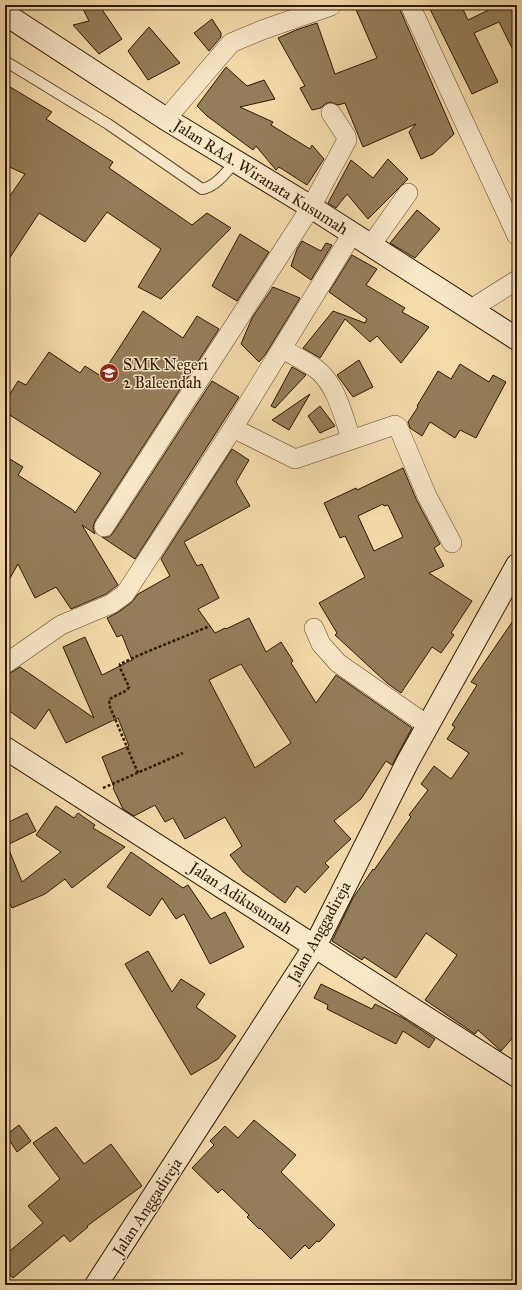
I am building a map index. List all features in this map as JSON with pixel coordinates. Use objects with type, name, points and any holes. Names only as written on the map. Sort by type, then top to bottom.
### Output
[{"type":"main road","name":"Jalan RAA. Wiranata Kusumah","points":[[5,14],[166,119],[311,207],[517,339]]},
{"type":"main road","name":"Jalan Anggadireja","points":[[96,1285],[315,946],[408,761],[517,565]]},
{"type":"main road","name":"Jalan Adikusumah","points":[[5,748],[517,1076]]},
{"type":"street","points":[[410,5],[517,236]]},
{"type":"street","points":[[166,119],[231,43],[262,30],[290,12],[331,6]]},
{"type":"street","points":[[104,527],[311,207],[347,140],[331,113]]},
{"type":"street","points":[[371,245],[408,193]]},
{"type":"street","points":[[5,664],[61,625],[111,604],[125,594],[233,428],[352,234]]},
{"type":"street","points":[[471,309],[517,280]]},
{"type":"street","points":[[282,349],[315,368],[329,382],[341,408],[351,439]]},
{"type":"street","points":[[233,428],[294,459],[395,425],[398,427],[427,496],[452,543]]},
{"type":"street","points":[[314,628],[321,644],[338,663],[417,718],[428,724]]},
{"type":"lane","points":[[5,61],[108,124],[202,189],[209,188],[219,180],[236,161]]},
{"type":"path","points":[[138,773],[110,707],[109,700],[112,697],[128,690],[129,687],[120,668],[120,664],[210,626]]},
{"type":"path","points":[[82,797],[183,752]]},
{"type":"building","points":[[81,5],[99,5],[122,39],[99,54],[73,25],[89,21]]},
{"type":"building","points":[[354,5],[398,5],[454,134],[433,154],[421,159],[409,132],[416,124],[363,147],[345,103],[338,105],[330,102],[321,108],[312,110],[300,88],[305,86],[278,38],[296,30],[317,23],[335,74],[377,58]]},
{"type":"building","points":[[428,5],[461,5],[468,20],[499,5],[517,5],[517,58],[499,22],[474,33],[498,82],[472,94]]},
{"type":"building","points":[[212,19],[221,33],[221,37],[209,51],[194,33]]},
{"type":"building","points":[[149,27],[180,63],[148,80],[128,51]]},
{"type":"building","points":[[226,67],[247,86],[264,80],[275,99],[240,107],[273,122],[271,125],[310,149],[312,145],[324,159],[307,185],[279,167],[276,170],[256,146],[253,150],[207,116],[197,106]]},
{"type":"building","points":[[5,84],[52,112],[46,119],[113,162],[109,168],[192,225],[207,213],[231,228],[161,299],[138,287],[161,249],[107,212],[85,242],[39,213],[5,265],[5,203],[25,174],[5,165]]},
{"type":"building","points":[[388,159],[408,179],[368,219],[347,194],[336,208],[328,203],[351,160],[373,178]]},
{"type":"building","points":[[417,210],[440,229],[415,258],[390,243]]},
{"type":"building","points":[[240,234],[269,252],[237,301],[212,286]]},
{"type":"building","points":[[302,241],[321,251],[326,243],[332,245],[311,280],[291,266],[297,249]]},
{"type":"building","points":[[352,255],[377,269],[366,285],[405,308],[402,312],[429,327],[401,363],[377,336],[370,342],[345,319],[320,358],[303,348],[333,311],[365,323],[367,319],[329,292]]},
{"type":"building","points":[[273,287],[300,298],[265,355],[259,362],[241,344],[252,318]]},
{"type":"building","points":[[143,311],[183,338],[197,316],[219,329],[95,521],[93,527],[95,534],[82,525],[118,585],[106,594],[71,609],[56,587],[35,598],[18,564],[5,587],[5,456],[23,467],[18,475],[73,510],[75,513],[101,473],[5,412],[5,402],[18,381],[26,385],[49,352],[80,373],[85,366],[101,376]]},
{"type":"building","points":[[359,360],[373,387],[353,397],[337,375]]},
{"type":"building","points":[[460,364],[489,382],[493,375],[506,382],[476,438],[460,430],[455,438],[430,422],[422,436],[410,428],[408,422],[438,371],[451,379]]},
{"type":"building","points":[[292,367],[306,375],[275,408],[271,406]]},
{"type":"building","points":[[212,381],[239,397],[135,559],[102,537],[109,537],[113,533]]},
{"type":"building","points":[[310,394],[289,430],[272,420]]},
{"type":"building","points":[[320,406],[335,426],[320,433],[308,416]]},
{"type":"building","points":[[232,449],[249,460],[236,482],[250,506],[184,542],[197,566],[202,564],[219,598],[198,609],[215,633],[249,618],[266,652],[281,642],[293,661],[291,663],[316,703],[336,675],[412,728],[392,765],[386,761],[361,799],[334,821],[351,839],[325,863],[329,867],[305,893],[297,886],[285,903],[243,872],[230,855],[242,846],[225,817],[185,839],[173,818],[165,822],[155,805],[134,816],[123,809],[113,788],[114,787],[102,757],[129,746],[118,718],[66,743],[49,709],[35,729],[5,708],[5,678],[7,675],[20,667],[94,718],[63,647],[85,637],[102,675],[132,660],[122,635],[117,637],[107,618],[131,603],[138,594],[170,576],[161,559]],"holes":[[[241,664],[291,743],[255,768],[209,680]]]},
{"type":"building","points":[[403,468],[417,501],[440,544],[434,548],[444,566],[429,573],[472,601],[451,633],[454,635],[441,653],[432,647],[401,693],[387,683],[335,635],[337,633],[319,603],[365,577],[345,536],[340,538],[324,503],[356,488],[357,490]],"holes":[[[383,504],[384,506],[388,505],[403,537],[374,551],[358,516]]]},
{"type":"building","points":[[517,615],[517,1033],[501,1051],[478,1030],[475,1034],[425,1000],[457,955],[426,933],[396,978],[364,957],[362,960],[332,941],[353,898],[411,817],[409,815],[428,790],[421,784],[434,766],[451,779],[469,753],[447,739],[455,727],[452,725],[477,685],[471,682]]},
{"type":"building","points":[[56,806],[74,818],[78,813],[95,825],[93,828],[125,847],[72,888],[65,879],[45,894],[12,908],[5,892],[5,824],[27,813],[36,831],[7,845],[22,882],[61,852],[36,835]]},
{"type":"building","points":[[131,852],[183,888],[188,885],[211,919],[225,912],[244,947],[210,964],[184,914],[176,919],[162,898],[150,916],[107,887]]},
{"type":"building","points":[[148,951],[172,992],[181,979],[205,994],[196,1007],[236,1036],[218,1059],[191,1075],[125,964]]},
{"type":"building","points":[[321,984],[372,1009],[375,1004],[403,1018],[435,1039],[429,1048],[403,1031],[396,1044],[327,1009],[328,1005],[314,998]]},
{"type":"building","points":[[254,1120],[296,1155],[281,1172],[335,1225],[319,1242],[317,1241],[309,1249],[305,1245],[291,1259],[247,1217],[249,1215],[222,1189],[218,1193],[192,1168],[214,1145],[210,1141],[225,1126],[238,1138]]},
{"type":"building","points":[[19,1125],[31,1141],[17,1152],[6,1135]]},
{"type":"building","points":[[56,1127],[84,1164],[111,1144],[142,1186],[87,1226],[88,1227],[70,1242],[64,1235],[13,1278],[5,1269],[5,1255],[43,1223],[28,1206],[60,1179],[33,1143]]},
{"type":"place","name":"SMK Negeri 2 Baleendah","points":[[109,373]]}]
